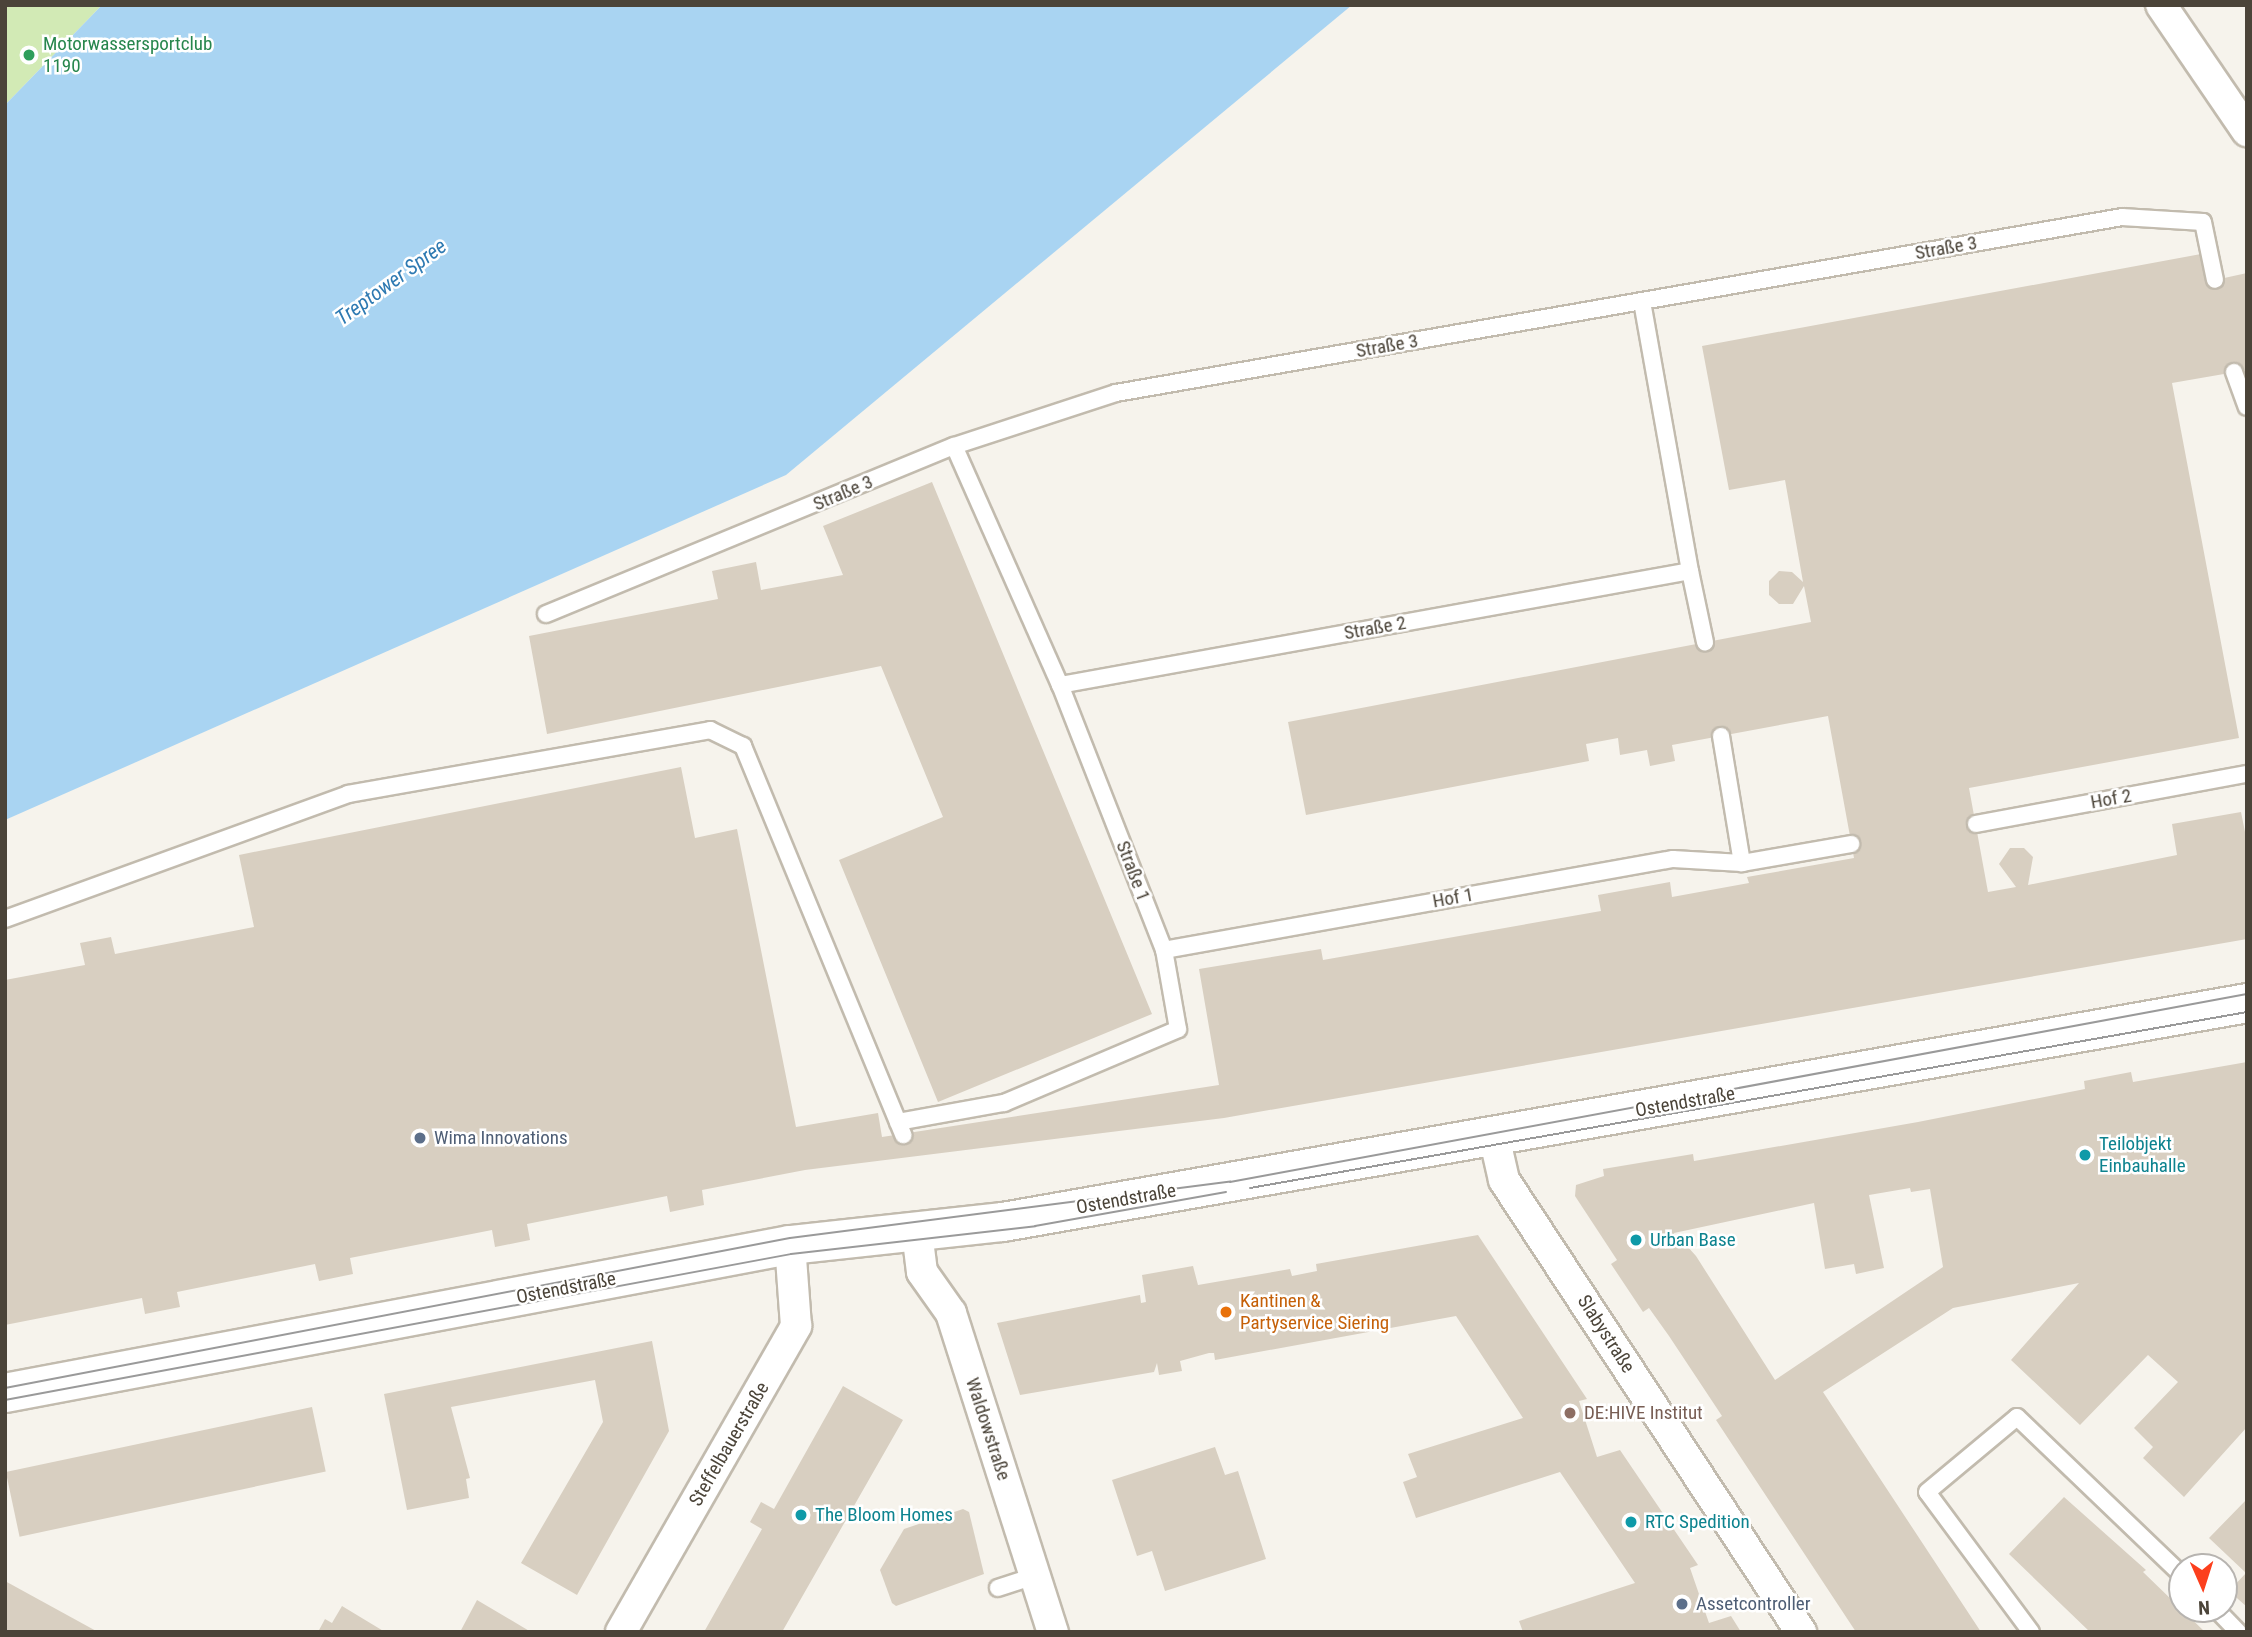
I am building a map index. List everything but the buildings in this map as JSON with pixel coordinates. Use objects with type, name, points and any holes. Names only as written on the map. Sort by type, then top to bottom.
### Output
[{"type":"street","points":[[2161,5],[2247,131]]},
{"type":"street","name":"Ostendstraße","points":[[5,1393],[790,1245],[1003,1222],[2247,1003]]},
{"type":"street","name":"Slabystraße","points":[[1494,1136],[1504,1180],[1801,1632]]},
{"type":"street","name":"Waldowstraße","points":[[918,1232],[922,1272],[951,1313],[1053,1632]]},
{"type":"street","name":"Steffelbauerstraße","points":[[621,1632],[796,1326],[790,1245]]},
{"type":"lane","name":"Straße 3","points":[[546,614],[954,446],[1116,393],[2122,217],[2203,222],[2215,280]]},
{"type":"lane","points":[[1642,301],[1705,642]]},
{"type":"lane","points":[[2234,372],[2247,407]]},
{"type":"lane","name":"Straße 1","points":[[5,919],[348,794],[710,730],[743,746],[900,1128],[1004,1103],[1178,1029],[1164,950],[1060,685],[954,446]]},
{"type":"lane","name":"Straße 2","points":[[1060,685],[1690,571]]},
{"type":"lane","points":[[1721,736],[1742,863]]},
{"type":"lane","name":"Hof 2","points":[[1976,824],[2247,774]]},
{"type":"lane","name":"Hof 1","points":[[1164,950],[1673,859],[1742,863],[1851,844]]},
{"type":"lane","points":[[2031,1632],[1927,1492],[2017,1417],[2168,1562]]},
{"type":"lane","points":[[998,1588],[1035,1576]]},
{"type":"green space","name":"Motorwassersportclub 1190","points":[[5,5],[102,5],[5,105]]},
{"type":"water","name":"Treptower Spree","points":[[102,5],[1352,5],[786,475],[5,820],[5,105]]},
{"type":"tram line","points":[[5,1388],[790,1238],[1230,1182],[2247,994]]},
{"type":"tram line","points":[[1250,1188],[2247,1012]]},
{"type":"tram line","points":[[5,1400],[791,1254],[1035,1226],[1226,1192]]},
{"type":"place","name":"Motorwassersportclub 1190","points":[[29,55]]},
{"type":"place","name":"Wima Innovations","points":[[420,1138]]},
{"type":"place","name":"Teilobjekt Einbauhalle","points":[[2085,1155]]},
{"type":"place","name":"Urban Base","points":[[1636,1240]]},
{"type":"place","name":"Kantinen & Partyservice Siering","points":[[1226,1312]]},
{"type":"place","name":"DE:HIVE Institut","points":[[1570,1413]]},
{"type":"place","name":"The Bloom Homes","points":[[801,1515]]},
{"type":"place","name":"RTC Spedition","points":[[1631,1522]]},
{"type":"place","name":"Assetcontroller","points":[[1682,1604]]}]
